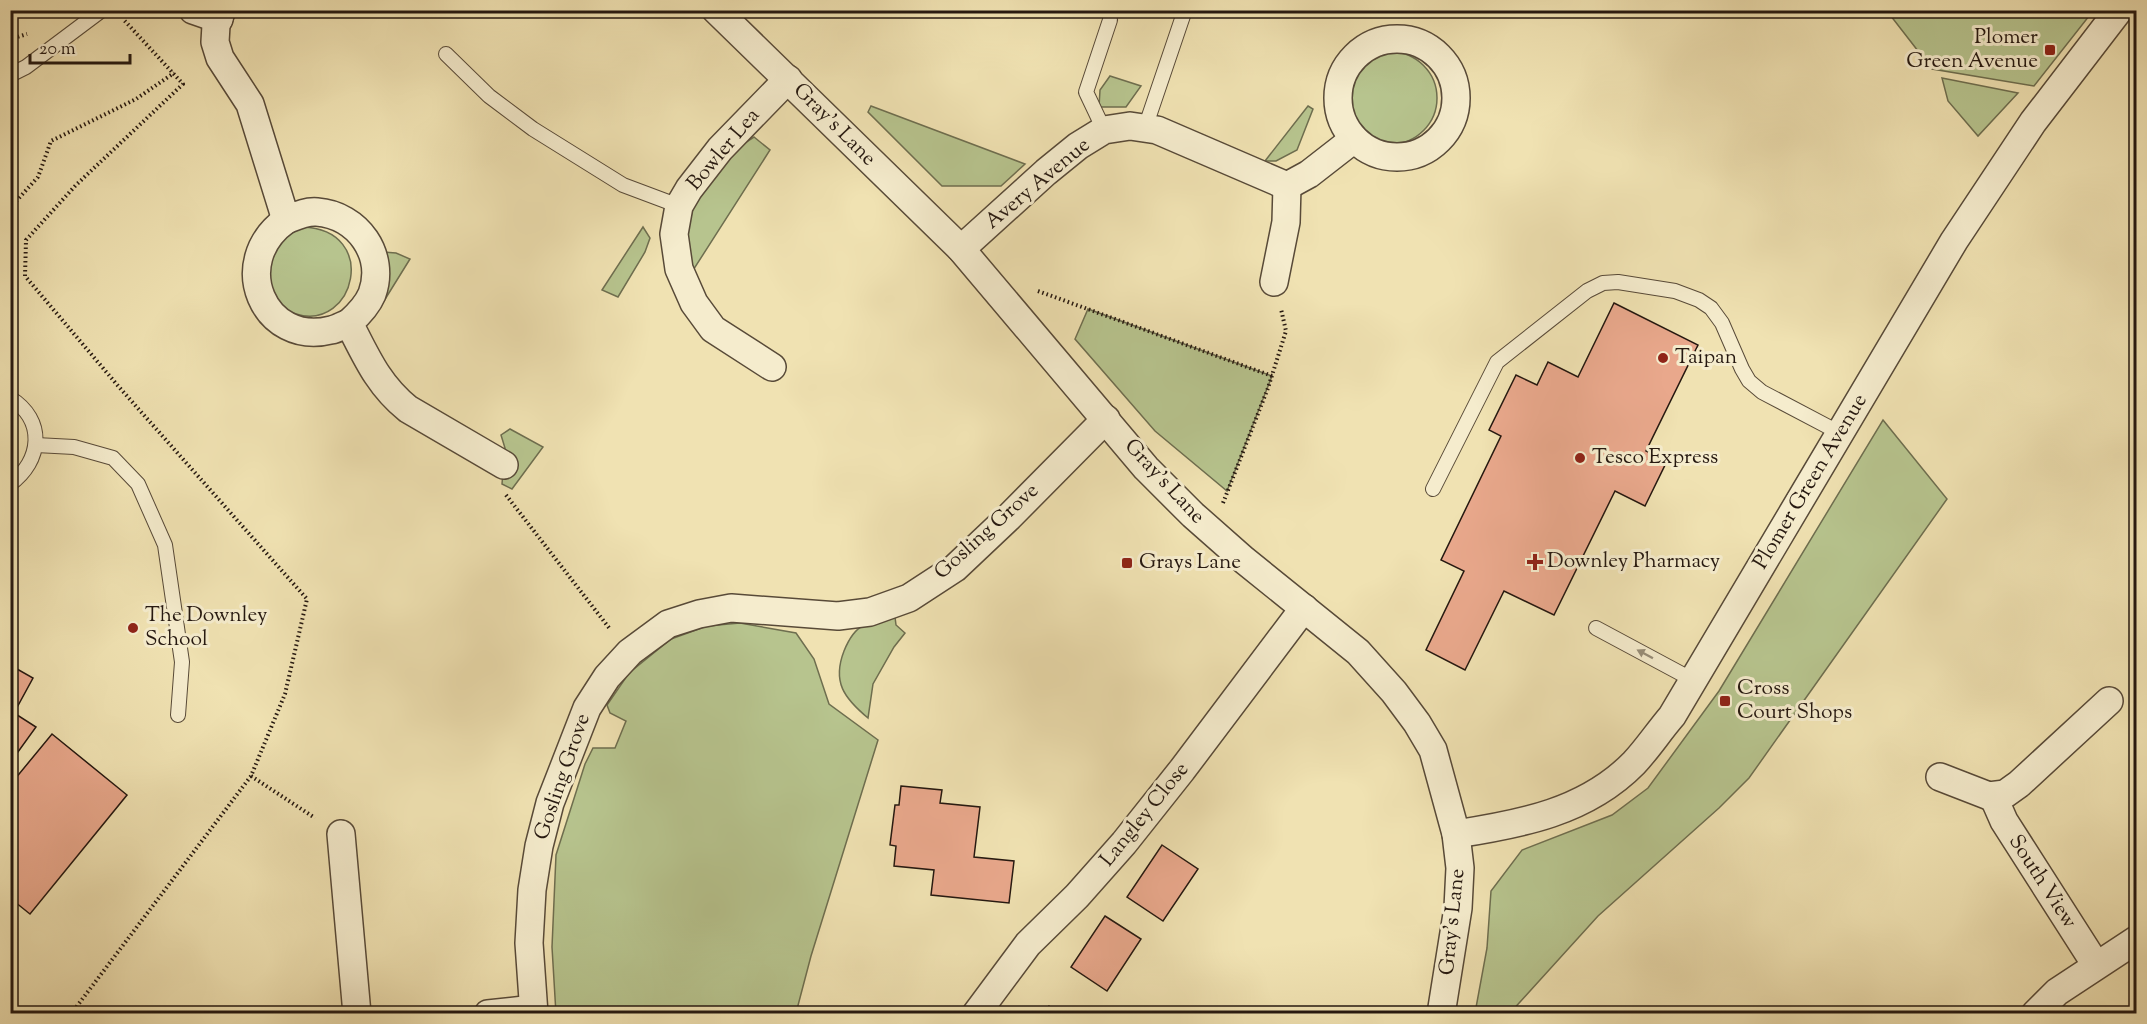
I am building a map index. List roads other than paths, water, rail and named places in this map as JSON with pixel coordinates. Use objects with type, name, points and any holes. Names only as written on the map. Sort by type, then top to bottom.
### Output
[{"type":"street","points":[[193,10],[221,15],[216,25],[215,42],[220,58],[250,104],[286,220]]},
{"type":"street","name":"Gray's Lane","points":[[716,10],[961,249],[1146,468],[1244,561],[1358,652],[1394,692],[1417,723],[1433,750],[1456,834],[1460,868],[1458,908],[1442,1014]]},
{"type":"street","name":"Plomer Green Avenue","points":[[1456,834],[1511,826],[1556,813],[1600,792],[1634,763],[1672,716],[1954,241],[2033,122],[2120,10]]},
{"type":"street","points":[[1404,39],[1423,45],[1445,64],[1453,77],[1456,98],[1451,123],[1442,137],[1426,150],[1411,156],[1395,158],[1378,155],[1354,139],[1342,122],[1338,106],[1339,84],[1346,67],[1360,51],[1378,42],[1404,39]]},
{"type":"street","name":"Bowler Lea","points":[[772,367],[713,329],[694,303],[679,269],[674,234],[680,206],[689,189],[720,149],[788,79]]},
{"type":"street","name":"Avery Avenue","points":[[961,249],[1046,172],[1078,146],[1104,130],[1130,126],[1157,130],[1287,186]]},
{"type":"street","points":[[1274,282],[1286,222],[1287,186],[1309,174],[1354,139]]},
{"type":"street","points":[[316,212],[336,215],[356,228],[370,246],[375,261],[375,278],[371,295],[362,311],[349,323],[332,330],[310,332],[291,327],[278,320],[269,311],[256,280],[256,262],[263,243],[274,228],[302,213],[316,212]]},
{"type":"street","points":[[349,323],[372,370],[394,398],[408,409],[504,465]]},
{"type":"street","name":"Gosling Grove","points":[[488,1014],[533,1011],[529,943],[532,890],[538,846],[550,803],[587,708],[607,677],[630,652],[668,624],[699,614],[731,608],[838,616],[870,612],[909,598],[955,568],[1106,419]]},
{"type":"street","name":"Langley Close","points":[[976,1014],[1028,944],[1077,896],[1131,834],[1304,608]]},
{"type":"street","points":[[1940,777],[1976,792],[1993,796],[2005,794],[2019,784],[2109,701]]},
{"type":"street","name":"South View","points":[[1993,796],[2004,821],[2096,965]]},
{"type":"street","points":[[341,834],[357,1014]]},
{"type":"street","points":[[2035,1014],[2057,992],[2136,940]]},
{"type":"lane","points":[[10,75],[26,67],[102,10]]},
{"type":"lane","points":[[1145,128],[1185,10]]},
{"type":"lane","points":[[1104,130],[1086,92],[1110,20]]},
{"type":"lane","points":[[446,54],[489,96],[532,129],[623,184],[649,196],[680,206]]},
{"type":"lane","points":[[1433,489],[1497,362],[1587,291],[1603,284],[1618,282],[1675,291],[1699,300],[1712,308],[1722,323],[1749,381],[1762,392],[1840,433]]},
{"type":"lane","points":[[10,398],[18,403],[28,415],[35,429],[36,445],[32,461],[22,475],[10,484]]},
{"type":"lane","points":[[36,445],[75,447],[113,458],[138,484],[165,545],[182,662],[178,715]]},
{"type":"lane","points":[[1596,628],[1693,680]]},
{"type":"place","name":"Plomer Green Avenue","points":[[2050,50]]},
{"type":"place","name":"Taipan","points":[[1663,358]]},
{"type":"place","name":"Tesco Express","points":[[1580,458]]},
{"type":"place","name":"Downley Pharmacy","points":[[1535,562]]},
{"type":"place","name":"Grays Lane","points":[[1127,563]]},
{"type":"place","name":"The Downley School","points":[[133,628]]},
{"type":"place","name":"Cross Court Shops","points":[[1725,701]]}]
